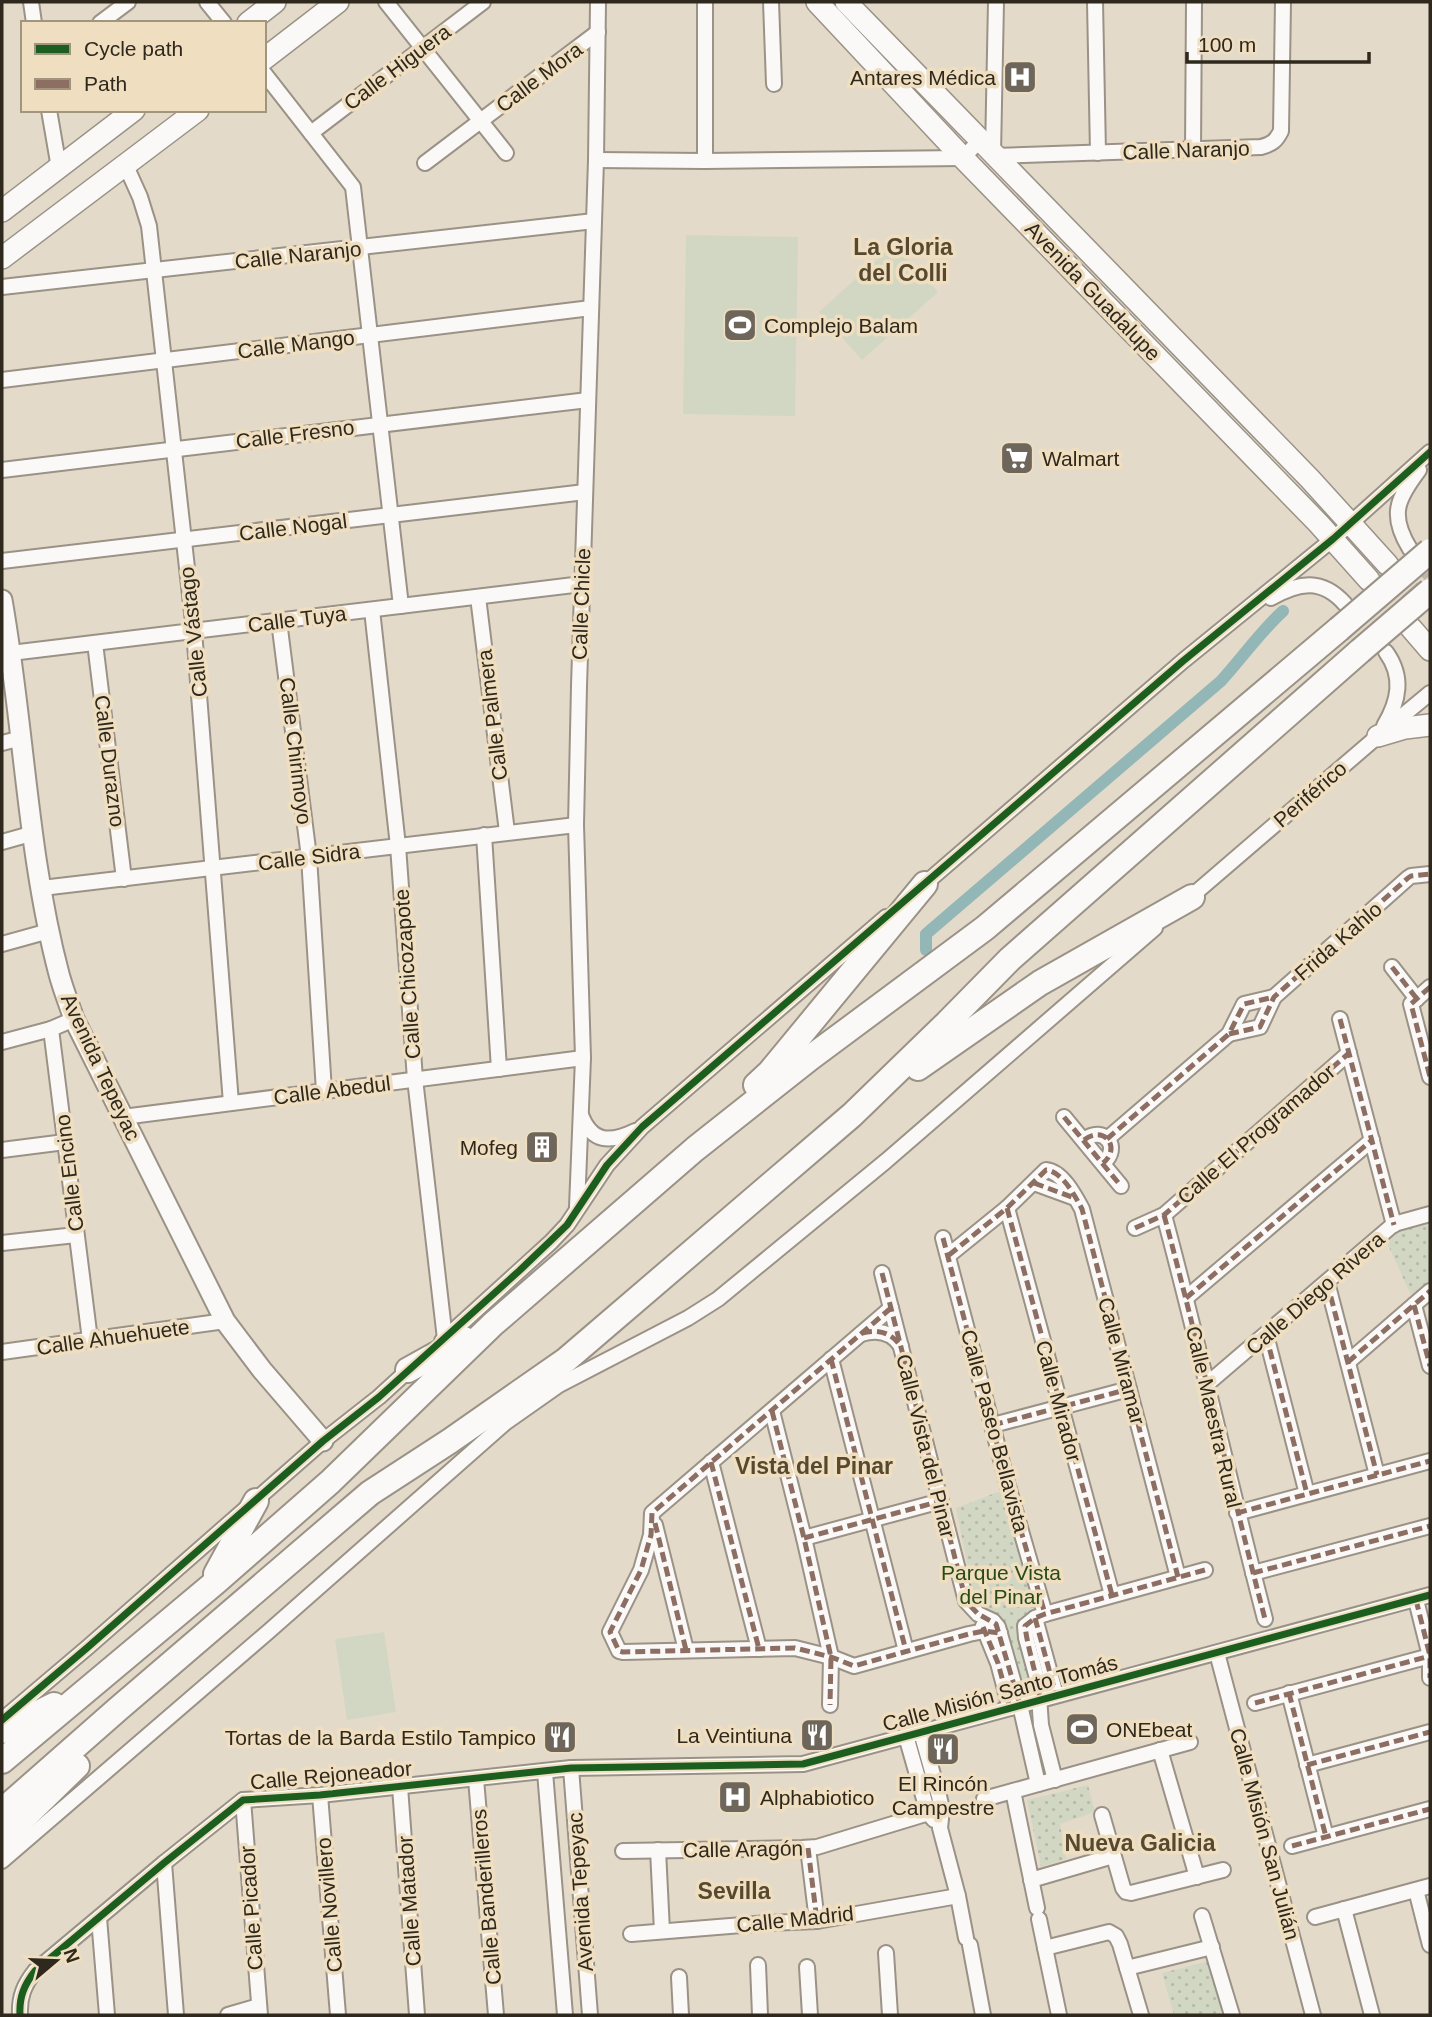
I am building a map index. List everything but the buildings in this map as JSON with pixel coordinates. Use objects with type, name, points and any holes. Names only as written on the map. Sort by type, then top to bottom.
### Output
[{"type":"highway","points":[[2,1761],[330,1482],[493,1324],[695,1149],[810,1058],[985,928],[1339,629],[1420,550]]},
{"type":"highway","points":[[2,1811],[370,1493],[566,1360],[852,1115],[1010,959],[1430,591]]},
{"type":"highway","points":[[695,1149],[727,1111],[770,1072],[925,884]]},
{"type":"highway","points":[[852,1115],[1040,983],[1192,897]]},
{"type":"highway","points":[[408,1370],[493,1324]]},
{"type":"highway","points":[[208,1588],[256,1501]]},
{"type":"highway","points":[[2,1731],[89,1687]]},
{"type":"highway","points":[[2,1839],[90,1753],[118,1709]]},
{"type":"main road","points":[[251,21],[275,2]]},
{"type":"main road","points":[[266,57],[338,2]]},
{"type":"main road","name":"Avenida Guadalupe","points":[[817,2],[963,158],[1333,539],[1369,580]]},
{"type":"main road","name":"Avenida Guadalupe","points":[[846,2],[1388,565]]},
{"type":"main road","points":[[2,211],[131,112]]},
{"type":"main road","points":[[2,258],[195,112]]},
{"type":"main road","points":[[1411,628],[1430,650]]},
{"type":"main road","points":[[1378,736],[1405,728],[1430,725]]},
{"type":"street","points":[[31,2],[34,21]]},
{"type":"street","points":[[103,21],[128,2]]},
{"type":"street","points":[[207,2],[222,21]]},
{"type":"street","points":[[386,2],[506,153]]},
{"type":"street","name":"Calle Higuera","points":[[312,133],[483,2]]},
{"type":"street","name":"Calle Chicle","points":[[577,1207],[583,1058],[576,825],[596,160],[598,2]]},
{"type":"street","points":[[705,2],[705,161]]},
{"type":"street","points":[[771,2],[774,84]]},
{"type":"street","points":[[596,160],[963,158],[990,150],[996,2]]},
{"type":"street","points":[[1095,2],[1098,153]]},
{"type":"street","points":[[1193,149],[1194,2]]},
{"type":"street","name":"Calle Naranjo","points":[[990,150],[1098,153],[1261,148],[1270,145],[1276,141],[1281,131],[1283,2]]},
{"type":"street","name":"Calle Mora","points":[[425,163],[598,32]]},
{"type":"street","points":[[266,76],[353,187],[401,606]]},
{"type":"street","points":[[49,112],[59,168]]},
{"type":"street","name":"Calle Vástago","points":[[125,166],[146,212],[184,540],[214,868],[231,1103]]},
{"type":"street","name":"Calle Naranjo","points":[[2,287],[594,221]]},
{"type":"street","name":"Calle Mango","points":[[2,380],[591,308]]},
{"type":"street","name":"Calle Fresno","points":[[2,470],[588,400]]},
{"type":"street","points":[[2,1720],[323,1441],[445,1339],[551,1242],[567,1225],[607,1166],[642,1127],[1184,661],[1333,539],[1430,454]]},
{"type":"street","points":[[1420,550],[1399,524],[1398,504],[1404,490],[1430,454]]},
{"type":"street","name":"Calle Nogal","points":[[2,562],[585,492]]},
{"type":"street","name":"Calle Tuya","points":[[8,650],[95,643],[582,584]]},
{"type":"street","points":[[1259,599],[1269,599],[1295,587],[1310,585],[1335,593],[1345,604]]},
{"type":"street","name":"Calle Palmera","points":[[478,597],[506,832]]},
{"type":"street","name":"Avenida Tepeyac","points":[[2,600],[41,888],[59,975],[74,1019],[225,1321],[262,1370],[323,1441]]},
{"type":"street","name":"Calle Chicozapote","points":[[372,610],[398,846],[415,1080],[445,1339]]},
{"type":"street","name":"Calle Chirimoyo","points":[[279,621],[309,857],[324,1091]]},
{"type":"street","name":"Calle Durazno","points":[[95,643],[124,879]]},
{"type":"street","points":[[1378,736],[1389,719],[1399,688],[1396,668],[1387,652]]},
{"type":"street","name":"Periférico","points":[[2,1861],[505,1423],[559,1385],[688,1318],[718,1299],[886,1161],[1430,694]]},
{"type":"street","points":[[2,743],[22,738]]},
{"type":"street","name":"Calle Sidra","points":[[41,888],[576,825]]},
{"type":"street","points":[[2,842],[34,833]]},
{"type":"street","points":[[484,835],[499,1069]]},
{"type":"street","name":"Frida Kahlo","points":[[1229,1034],[1260,1027],[1274,997],[1411,876],[1430,874]]},
{"type":"street","name":"Frida Kahlo","points":[[1401,885],[1430,882]]},
{"type":"street","points":[[2,944],[50,931]]},
{"type":"street","points":[[1392,967],[1414,1001],[1430,1077]]},
{"type":"street","points":[[1414,1001],[1430,987]]},
{"type":"street","name":"Frida Kahlo","points":[[1107,1139],[1229,1034],[1244,1004],[1274,997]]},
{"type":"street","points":[[2,1042],[51,1029],[74,1019]]},
{"type":"street","points":[[1340,1019],[1394,1225]]},
{"type":"street","name":"Calle Encino","points":[[51,1029],[90,1340]]},
{"type":"street","name":"Calle El Programador","points":[[1135,1228],[1164,1215],[1349,1053]]},
{"type":"street","name":"Calle Abedul","points":[[123,1117],[583,1058]]},
{"type":"street","points":[[580,1114],[590,1131],[604,1139],[620,1137],[642,1127]]},
{"type":"street","points":[[1064,1117],[1121,1186]]},
{"type":"street","points":[[1084,1140],[1097,1134],[1107,1139],[1111,1151],[1107,1160],[1102,1163]]},
{"type":"street","points":[[1186,1298],[1372,1140]]},
{"type":"street","points":[[2,1150],[65,1142]]},
{"type":"street","name":"Calle Miramar","points":[[1007,1208],[1037,1180],[1077,1199],[1083,1209],[1178,1577]]},
{"type":"street","points":[[949,1255],[1007,1208]]},
{"type":"street","name":"Calle Mirador","points":[[1007,1208],[1112,1595]]},
{"type":"street","name":"Calle Diego Rivera","points":[[1206,1385],[1394,1225],[1430,1214]]},
{"type":"street","name":"Calle Maestra Rural","points":[[1164,1215],[1265,1619]]},
{"type":"street","points":[[2,1243],[76,1235]]},
{"type":"street","name":"Calle Paseo Bellavista","points":[[943,1238],[993,1425],[1040,1616],[1056,1695]]},
{"type":"street","name":"Calle Vista del Pinar","points":[[882,1273],[965,1601],[978,1614],[993,1621],[1000,1633]]},
{"type":"street","points":[[1327,1282],[1377,1475]]},
{"type":"street","points":[[1348,1362],[1430,1291]]},
{"type":"street","points":[[1414,1305],[1430,1366]]},
{"type":"street","points":[[891,1308],[652,1513],[651,1535],[641,1570],[610,1632],[620,1651],[795,1648],[854,1666],[984,1631],[1000,1633],[1015,1706],[1025,1732],[1038,1784]]},
{"type":"street","name":"Calle Ahuehuete","points":[[2,1352],[225,1321]]},
{"type":"street","points":[[861,1334],[872,1331],[884,1333],[898,1341],[901,1348]]},
{"type":"street","points":[[1266,1335],[1307,1494]]},
{"type":"street","points":[[831,1359],[906,1651]]},
{"type":"street","points":[[993,1425],[1129,1389]]},
{"type":"street","points":[[772,1410],[831,1657],[830,1705]]},
{"type":"street","points":[[1237,1513],[1430,1461]]},
{"type":"street","points":[[712,1462],[759,1649]]},
{"type":"street","points":[[804,1538],[941,1501]]},
{"type":"street","points":[[652,1513],[687,1650]]},
{"type":"street","points":[[1253,1573],[1430,1526]]},
{"type":"street","points":[[1040,1616],[1205,1570]]},
{"type":"street","points":[[1423,1597],[1430,1678]]},
{"type":"street","name":"Calle Misión Santo Tomás","points":[[571,1768],[803,1764],[1423,1597]]},
{"type":"street","name":"Calle Vista del Pinar","points":[[978,1614],[1015,1706]]},
{"type":"street","name":"Calle Paseo Bellavista","points":[[1040,1616],[1025,1626],[1040,1700]]},
{"type":"street","name":"Calle Misión San Julián","points":[[1217,1653],[1313,2015]]},
{"type":"street","points":[[1255,1703],[1430,1656]]},
{"type":"street","points":[[1289,1693],[1326,1837]]},
{"type":"street","points":[[1040,1700],[1041,1726],[1055,1780]]},
{"type":"street","points":[[921,1732],[935,1811]]},
{"type":"street","points":[[1307,1765],[1430,1732]]},
{"type":"street","points":[[906,1736],[940,1828],[984,2015]]},
{"type":"street","points":[[984,1799],[1190,1742]]},
{"type":"street","points":[[1160,1750],[1197,1877]]},
{"type":"street","name":"Avenida Tepeyac","points":[[571,1768],[590,2015]]},
{"type":"street","name":"Calle Rejoneador","points":[[20,2015],[20,1995],[36,1971],[243,1800],[320,1795],[571,1768]]},
{"type":"street","name":"Avenida Tepeyac","points":[[545,1772],[565,2015]]},
{"type":"street","name":"Calle Banderilleros","points":[[476,1779],[496,2015]]},
{"type":"street","name":"Calle Matador","points":[[400,1787],[417,2015]]},
{"type":"street","points":[[1013,1791],[1059,2015]]},
{"type":"street","name":"Calle Novillero","points":[[320,1795],[338,2015]]},
{"type":"street","name":"Calle Picador","points":[[243,1800],[259,2011]]},
{"type":"street","points":[[1292,1846],[1430,1809]]},
{"type":"street","name":"Calle Aragón","points":[[623,1851],[808,1848],[935,1811]]},
{"type":"street","points":[[1102,1815],[1126,1892],[1223,1870]]},
{"type":"street","points":[[808,1848],[817,1921]]},
{"type":"street","points":[[658,1850],[662,1931]]},
{"type":"street","points":[[1031,1880],[1113,1856]]},
{"type":"street","points":[[164,1863],[176,2015]]},
{"type":"street","points":[[1315,1917],[1423,1888],[1430,1945]]},
{"type":"street","name":"Calle Madrid","points":[[631,1934],[817,1921],[958,1896]]},
{"type":"street","points":[[1344,1909],[1372,2015]]},
{"type":"street","points":[[1202,1916],[1232,2015]]},
{"type":"street","points":[[99,1918],[107,2015]]},
{"type":"street","points":[[1045,1948],[1109,1932],[1116,1936],[1141,2015]]},
{"type":"street","points":[[1127,1968],[1212,1947]]},
{"type":"street","points":[[886,1953],[890,2015]]},
{"type":"street","points":[[758,1965],[760,2015]]},
{"type":"street","points":[[807,1967],[810,2015]]},
{"type":"street","points":[[679,1977],[681,2015]]},
{"type":"street","points":[[228,2015],[259,2011]]},
{"type":"green space","name":"Complejo Balam","points":[[686,235],[798,237],[795,416],[683,414]]},
{"type":"green space","points":[[894,244],[938,292],[862,360],[819,312]]},
{"type":"green space","points":[[1430,1218],[1430,1289],[1414,1302],[1385,1238],[1395,1228]]},
{"type":"green space","name":"Parque Vista del Pinar","points":[[1003,1490],[1039,1613],[1034,1680],[1017,1685],[1006,1627],[994,1615],[982,1610],[975,1603],[956,1508]]},
{"type":"green space","points":[[384,1632],[396,1712],[347,1720],[335,1639]]},
{"type":"green space","points":[[1088,1785],[1095,1812],[1060,1824],[1066,1859],[1041,1867],[1027,1800]]},
{"type":"green space","points":[[1209,1961],[1223,2015],[1174,2015],[1162,1973]]},
{"type":"waterway","points":[[926,950],[926,934],[1221,681],[1283,611]]},
{"type":"tunnel","points":[[1415,555],[1430,576]]},
{"type":"tunnel","points":[[1389,566],[1430,612]]},
{"type":"marked path","points":[[1229,1034],[1260,1027],[1274,997],[1408,878],[1430,874]]},
{"type":"marked path","points":[[1392,967],[1417,999]]},
{"type":"marked path","points":[[1430,987],[1411,1004],[1430,1077]]},
{"type":"marked path","points":[[1107,1139],[1229,1034],[1244,1004],[1274,997]]},
{"type":"marked path","points":[[1340,1019],[1394,1225]]},
{"type":"marked path","points":[[1135,1228],[1164,1215],[1349,1053]]},
{"type":"marked path","points":[[1064,1117],[1121,1186]]},
{"type":"marked path","points":[[1084,1140],[1098,1135],[1108,1140],[1111,1151],[1103,1163]]},
{"type":"marked path","points":[[1186,1298],[1372,1140]]},
{"type":"marked path","points":[[949,1255],[1007,1208],[1046,1170],[1052,1171],[1067,1185],[1082,1209],[1178,1577]]},
{"type":"marked path","points":[[1034,1183],[1077,1199]]},
{"type":"marked path","points":[[1007,1208],[1112,1595]]},
{"type":"marked path","points":[[1164,1215],[1265,1619]]},
{"type":"marked path","points":[[943,1238],[1008,1486],[1045,1614]]},
{"type":"marked path","points":[[882,1273],[966,1601],[978,1614],[996,1624],[1020,1705]]},
{"type":"marked path","points":[[1327,1282],[1377,1475]]},
{"type":"marked path","points":[[1348,1362],[1430,1291]]},
{"type":"marked path","points":[[1414,1305],[1430,1366]]},
{"type":"marked path","points":[[891,1308],[652,1513],[651,1535],[641,1570],[610,1632],[619,1651],[623,1652],[795,1648],[854,1666],[969,1634],[984,1631],[1000,1633]]},
{"type":"marked path","points":[[862,1333],[883,1332],[899,1344]]},
{"type":"marked path","points":[[1266,1335],[1307,1494]]},
{"type":"marked path","points":[[831,1359],[906,1651]]},
{"type":"marked path","points":[[993,1425],[1129,1389]]},
{"type":"marked path","points":[[772,1411],[831,1657],[830,1705]]},
{"type":"marked path","points":[[1237,1513],[1430,1461]]},
{"type":"marked path","points":[[711,1462],[759,1649]]},
{"type":"marked path","points":[[804,1538],[941,1501]]},
{"type":"marked path","points":[[655,1523],[686,1650]]},
{"type":"marked path","points":[[1253,1573],[1430,1526]]},
{"type":"marked path","points":[[1040,1700],[1025,1626],[1035,1618],[1205,1570]]},
{"type":"marked path","points":[[1416,1600],[1430,1656],[1430,1678]]},
{"type":"marked path","points":[[1035,1618],[1056,1695]]},
{"type":"marked path","points":[[983,1627],[998,1663],[1010,1708]]},
{"type":"marked path","points":[[1255,1703],[1430,1656]]},
{"type":"marked path","points":[[1289,1693],[1326,1837]]},
{"type":"marked path","points":[[1307,1765],[1430,1732]]},
{"type":"marked path","points":[[1292,1846],[1430,1809]]},
{"type":"marked path","points":[[808,1848],[817,1921]]},
{"type":"cycle path","points":[[2,1720],[323,1441],[379,1397],[519,1271],[567,1225],[607,1165],[642,1127],[1183,661],[1333,539],[1430,452]]},
{"type":"cycle path","points":[[20,2015],[23,1992],[35,1971],[243,1800],[320,1795],[571,1768],[803,1764],[1430,1595]]},
{"type":"place","name":"Antares Médica","points":[[1020,77]]},
{"type":"place","name":"Complejo Balam","points":[[740,325]]},
{"type":"place","name":"Walmart","points":[[1017,458]]},
{"type":"place","name":"Mofeg","points":[[542,1147]]},
{"type":"place","name":"ONEbeat","points":[[1082,1729]]},
{"type":"place","name":"La Veintiuna","points":[[817,1735]]},
{"type":"place","name":"Tortas de la Barda Estilo Tampico","points":[[560,1737]]},
{"type":"place","name":"El Rincón Campestre","points":[[943,1749]]},
{"type":"place","name":"Alphabiotico","points":[[735,1797]]},
{"type":"district","name":"La Gloria del Colli","points":[[903,260]]},
{"type":"district","name":"Vista del Pinar","points":[[814,1466]]},
{"type":"district","name":"Nueva Galicia","points":[[1140,1843]]},
{"type":"district","name":"Sevilla","points":[[734,1891]]}]
